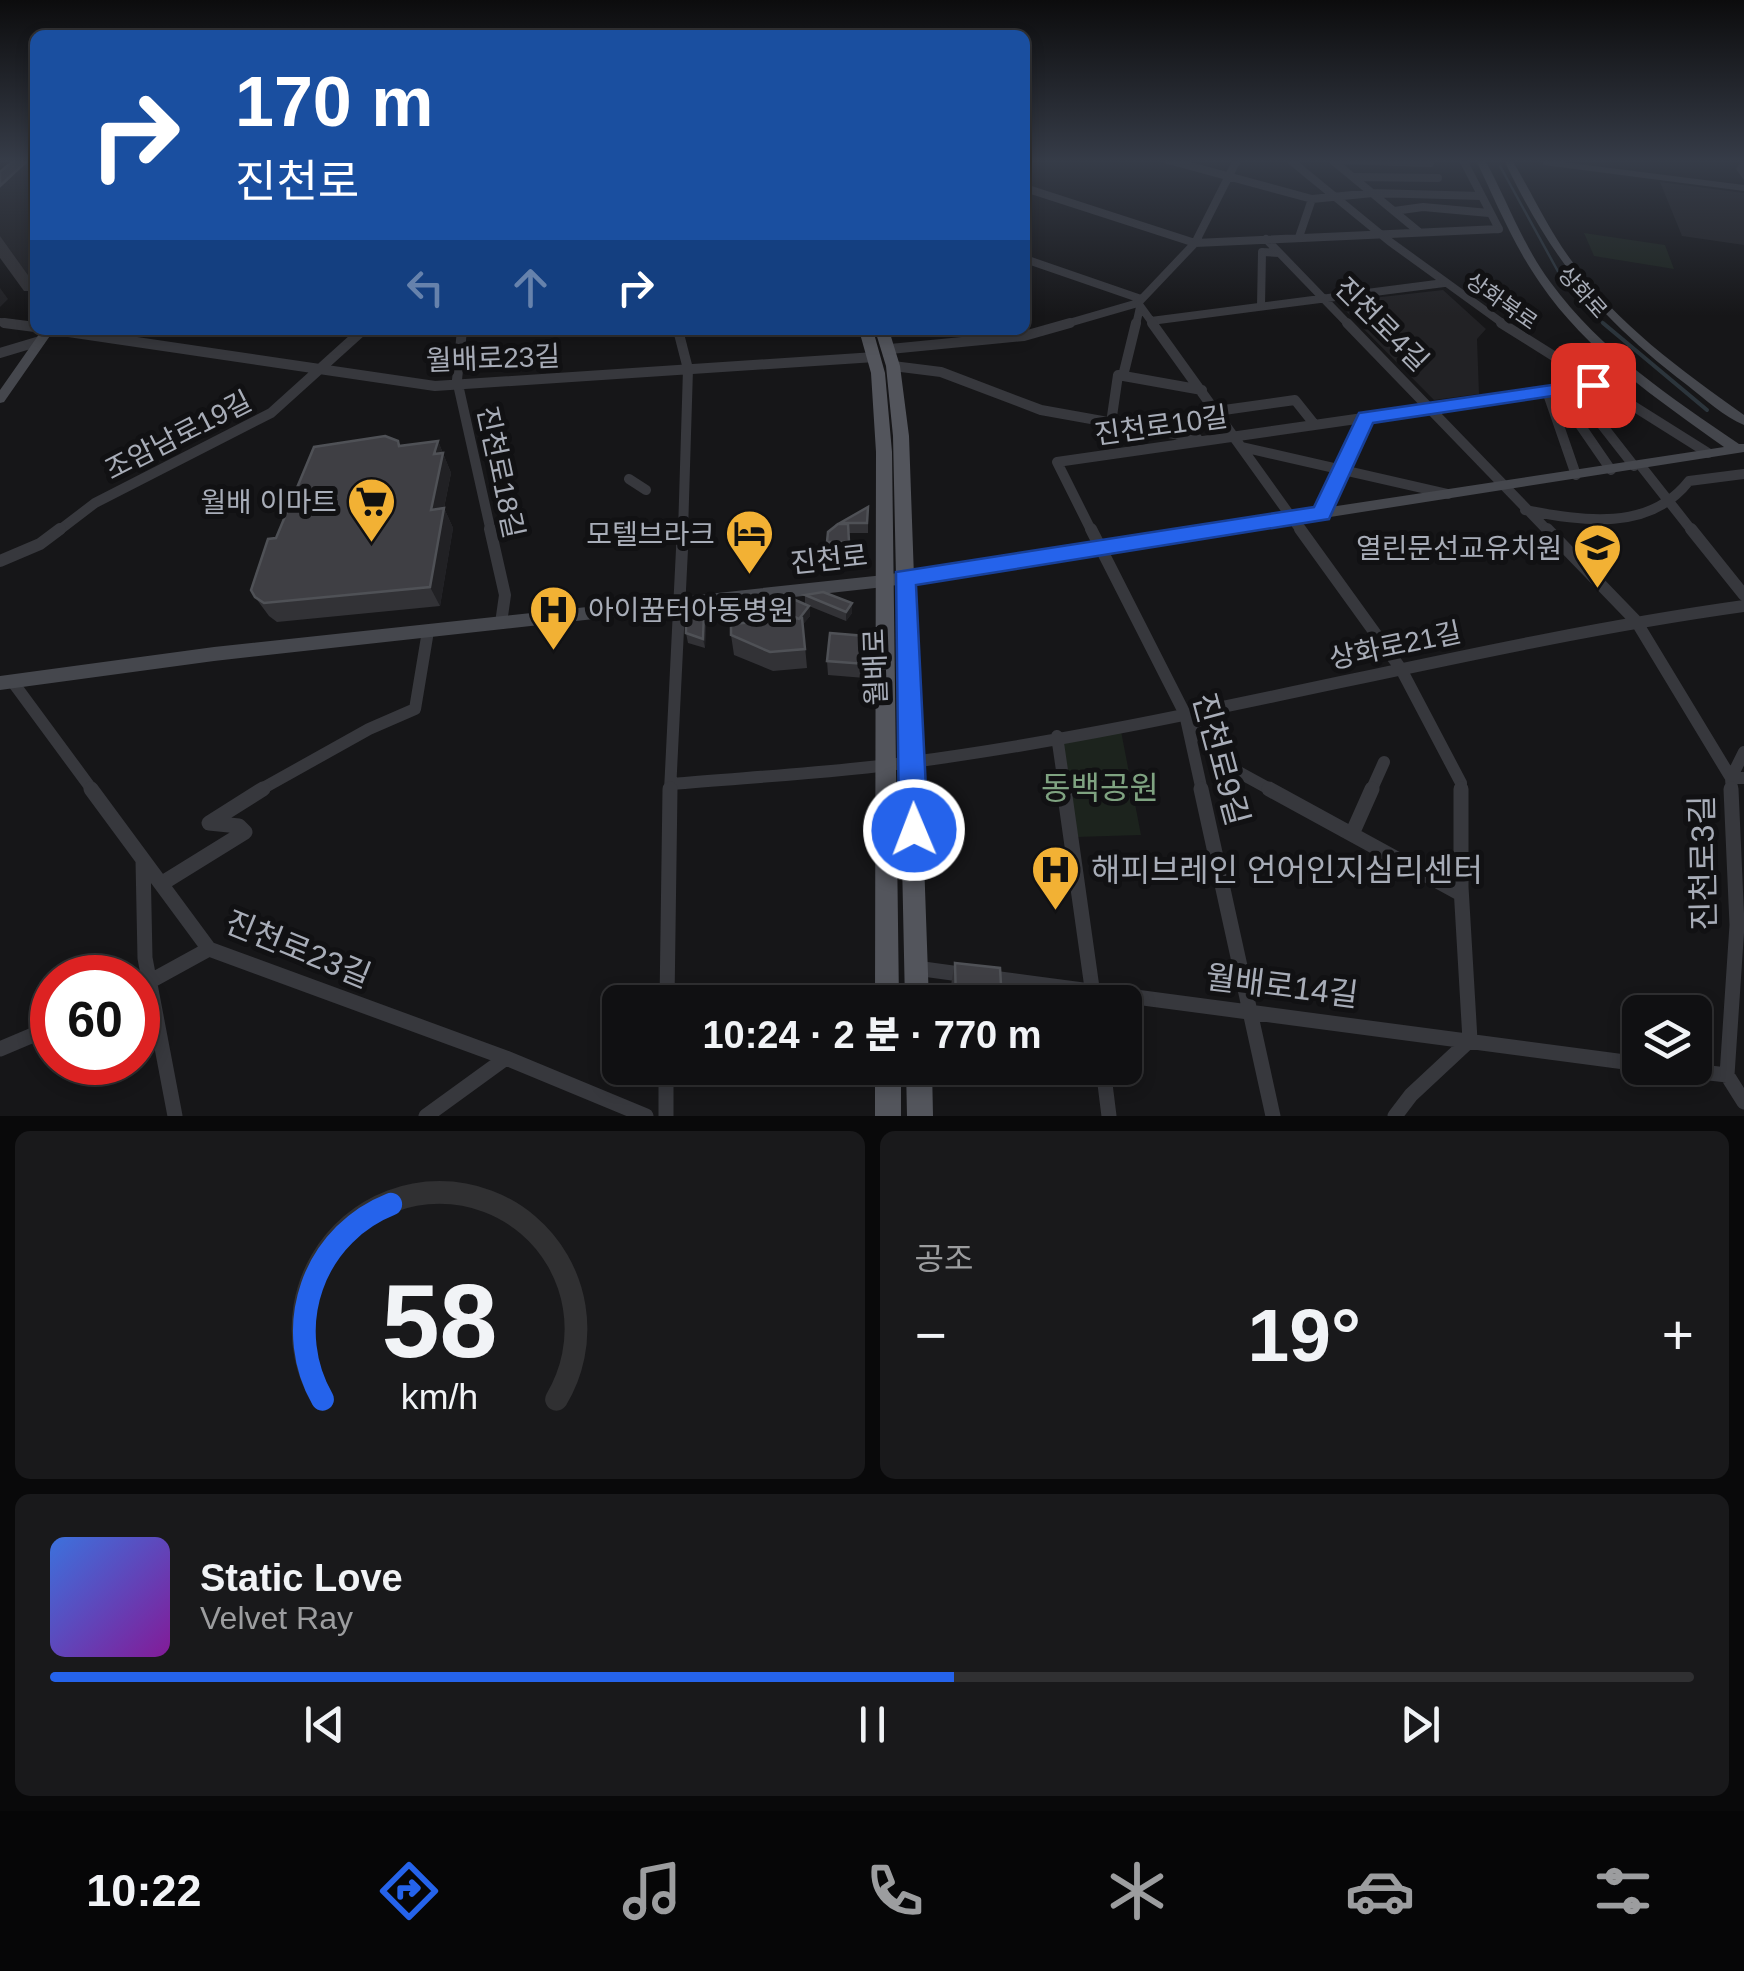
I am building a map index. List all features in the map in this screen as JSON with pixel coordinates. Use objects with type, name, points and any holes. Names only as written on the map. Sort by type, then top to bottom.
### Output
[{"type":"main road","name":"상화로","points":[[1507,212],[1534,266],[1575,318],[1634,372],[1742,449]]},
{"type":"main road","name":"상화로","points":[[1539,212],[1566,260],[1626,331],[1744,421]]},
{"type":"main road","points":[[0,398],[46,335]]},
{"type":"main road","name":"월배로","points":[[885,351],[902,436],[885,766],[887,985]]},
{"type":"main road","name":"진천로","points":[[6,682],[894,579],[1742,449]]},
{"type":"main road","name":"월배로","points":[[894,579],[912,762],[916,985]]},
{"type":"main road","points":[[888,1085],[888,1116]]},
{"type":"main road","points":[[919,1085],[920,1116]]},
{"type":"street","points":[[1099,212],[1195,243],[1500,229],[1489,213],[1479,212]]},
{"type":"street","points":[[1111,423],[1140,303],[1195,243],[1212,212]]},
{"type":"street","points":[[1299,237],[1308,212]]},
{"type":"street","name":"상화북로","points":[[1349,212],[1373,233],[1593,385],[1708,453]]},
{"type":"street","points":[[1395,212],[1418,232]]},
{"type":"street","name":"진천로4길","points":[[1266,239],[1504,486]]},
{"type":"street","points":[[1262,306],[1262,252],[1280,252]]},
{"type":"street","points":[[1030,261],[1140,303],[1402,670],[1461,783],[1461,894],[1470,1040],[1452,1063],[1419,1085],[1395,1116]]},
{"type":"street","points":[[1151,321],[1445,283]]},
{"type":"street","points":[[1030,334],[1140,303]]},
{"type":"street","points":[[0,322],[30,326]]},
{"type":"street","points":[[0,353],[45,335]]},
{"type":"street","name":"월배로23길","points":[[54,335],[460,386],[885,351]]},
{"type":"street","name":"조암남로19길","points":[[0,561],[40,544],[95,504],[271,413],[358,335]]},
{"type":"street","name":"진천로18길","points":[[461,335],[456,380],[505,595],[501,624]]},
{"type":"street","points":[[667,985],[672,694],[681,602],[688,370],[679,335]]},
{"type":"street","points":[[885,351],[1028,335]]},
{"type":"street","points":[[885,351],[1041,410],[1211,441]]},
{"type":"street","points":[[1120,376],[1202,390]]},
{"type":"street","name":"진천로10길","points":[[1100,549],[1057,462],[1211,441],[1239,442],[1432,407],[1593,385]]},
{"type":"street","points":[[1573,388],[1744,595]]},
{"type":"street","points":[[1551,391],[1611,470]]},
{"type":"street","points":[[1551,391],[1576,475]]},
{"type":"street","points":[[1217,411],[1295,400],[1315,426]]},
{"type":"street","points":[[1322,513],[1366,418]]},
{"type":"street","points":[[1239,442],[1451,495]]},
{"type":"street","points":[[1525,510],[1590,519],[1622,518],[1668,505],[1689,481],[1744,474]]},
{"type":"street","points":[[629,479],[646,490]]},
{"type":"street","name":"진천로3길","points":[[1504,486],[1636,621],[1738,778],[1740,926],[1726,1075]]},
{"type":"street","name":"진천로9길","points":[[1100,549],[1185,714],[1272,1116]]},
{"type":"street","name":"상화로21길","points":[[671,784],[912,762],[1185,714],[1636,621],[1744,606]]},
{"type":"street","points":[[161,884],[244,832],[240,826],[209,823],[212,817],[369,729],[414,710],[428,631]]},
{"type":"street","name":"진천로23길","points":[[6,682],[209,949],[506,1058],[646,1116]]},
{"type":"street","points":[[1185,714],[1222,763],[1461,894]]},
{"type":"street","points":[[1057,736],[1092,985]]},
{"type":"street","points":[[1738,778],[1744,752]]},
{"type":"street","points":[[1352,834],[1384,762]]},
{"type":"street","points":[[140,955],[138,915],[144,860]]},
{"type":"street","points":[[160,976],[209,949]]},
{"type":"street","name":"월배로14길","points":[[916,968],[1024,985]]},
{"type":"street","name":"월배로14길","points":[[1142,1002],[1622,1061]]},
{"type":"street","points":[[0,1049],[30,1036]]},
{"type":"street","points":[[160,1057],[175,1116]]},
{"type":"street","points":[[426,1116],[506,1058]]},
{"type":"street","points":[[1712,1073],[1726,1075],[1744,1102]]},
{"type":"street","points":[[666,1085],[666,1116]]},
{"type":"street","points":[[1105,1085],[1109,1116]]},
{"type":"shaded area","points":[[1672,212],[1744,212],[1744,245],[1682,236]]},
{"type":"shaded area","points":[[1443,290],[1486,329],[1477,339],[1479,394],[1434,400],[1337,302]]},
{"type":"green space","points":[[1584,233],[1665,245],[1674,269],[1594,256]]},
{"type":"green space","name":"동백공원","points":[[1121,731],[1141,835],[1076,837],[1062,741]]},
{"type":"building","name":"월배 이마트","points":[[385,436],[398,441],[399,446],[438,441],[434,454],[443,453],[431,510],[444,508],[430,587],[264,603],[255,597],[251,590],[268,539],[276,538],[314,447]]},
{"type":"building","points":[[868,507],[867,523],[840,523]]},
{"type":"building","points":[[838,524],[848,524],[849,542],[827,542],[828,532]]},
{"type":"building","points":[[823,592],[852,603],[846,612],[805,595]]},
{"type":"building","points":[[793,599],[809,606],[799,619],[784,611]]},
{"type":"building","points":[[704,611],[703,639],[686,633],[686,624],[696,612]]},
{"type":"building","points":[[802,618],[805,649],[770,652],[731,635],[731,624]]},
{"type":"building","points":[[830,633],[865,636],[865,664],[827,661]]},
{"type":"building","points":[[955,963],[1000,968],[1001,985],[956,985]]},
{"type":"waterway","points":[[1525,212],[1566,286],[1603,323]]},
{"type":"waterway","points":[[1603,323],[1707,410]]},
{"type":"place","name":"월배 이마트","points":[[372,544]]},
{"type":"place","name":"모텔브라크","points":[[750,576]]},
{"type":"place","name":"열린문선교유치원","points":[[1597,590]]},
{"type":"place","name":"아이꿈터아동병원","points":[[553,652]]},
{"type":"place","name":"해피브레인 언어인지심리센터","points":[[1056,912]]},
{"type":"route","points":[[914,830],[904,578],[1322,513],[1366,418],[1593,385]]}]
